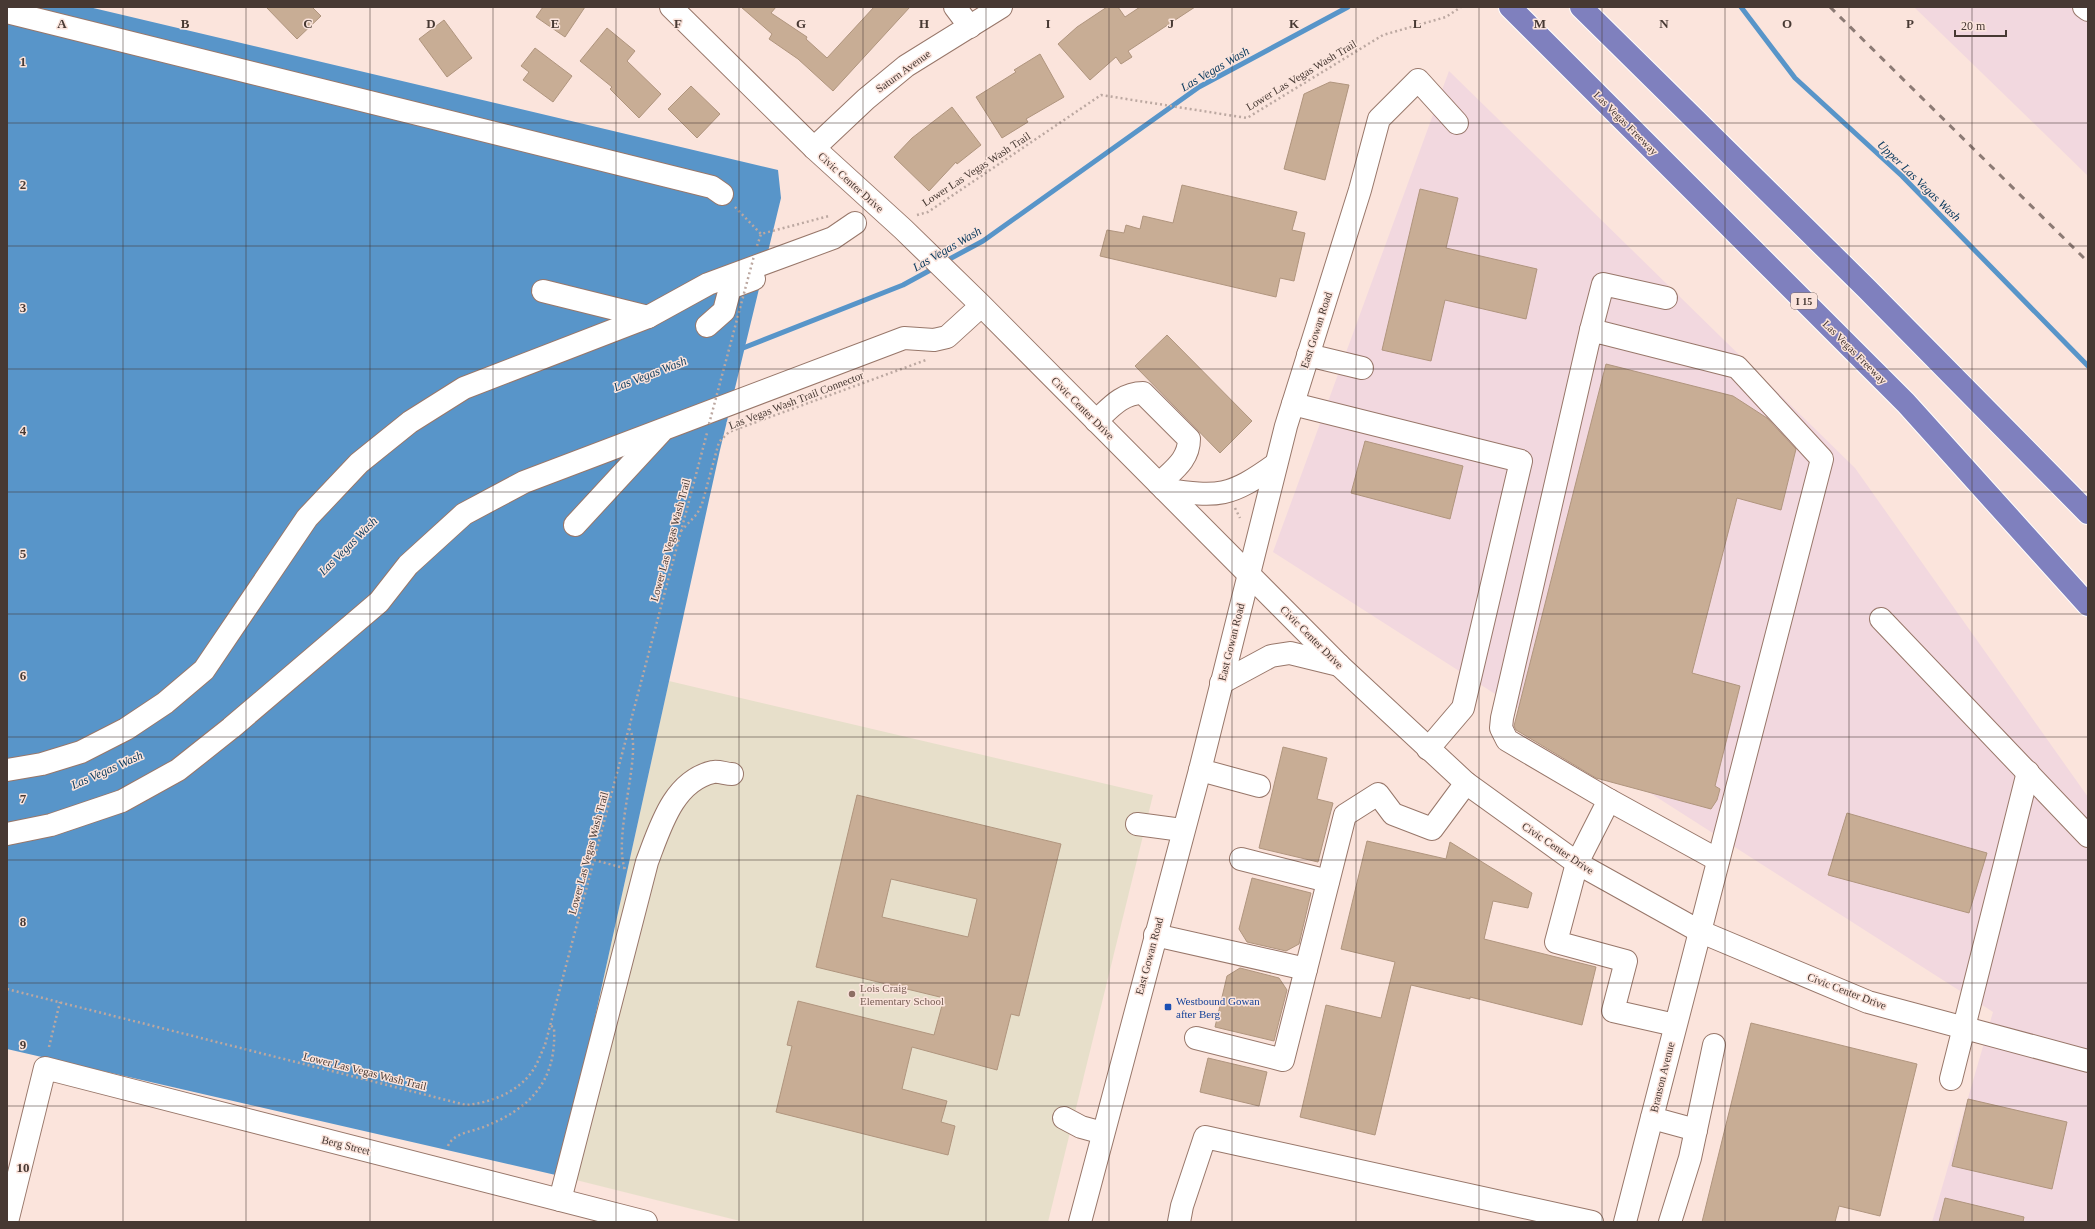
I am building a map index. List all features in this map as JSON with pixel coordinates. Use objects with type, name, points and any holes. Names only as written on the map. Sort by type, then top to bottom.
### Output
[{"type":"highway","name":"Las Vegas Freeway","points":[[1510,7],[1906,403],[2088,605]]},
{"type":"highway","points":[[1581,7],[1866,288],[2088,514]]},
{"type":"street","name":"Civic Center Drive","points":[[671,7],[814,148],[899,225],[1339,665],[1466,783],[1577,864],[1699,931],[1868,1002],[2088,1061]]},
{"type":"street","points":[[955,7],[970,27]]},
{"type":"street","name":"Saturn Avenue","points":[[814,148],[866,99],[906,66],[1001,7]]},
{"type":"street","points":[[2084,7],[2088,10]]},
{"type":"street","points":[[7,12],[712,187],[722,194]]},
{"type":"street","name":"East Gowan Road","points":[[1080,1222],[1182,830],[1200,770],[1276,464],[1308,355],[1360,190],[1379,119],[1418,80],[1457,123]]},
{"type":"street","points":[[707,326],[724,311],[730,288],[844,246],[855,223],[873,202]]},
{"type":"street","points":[[7,770],[42,764],[88,749],[126,729],[165,703],[204,670],[307,518],[359,463],[410,422],[464,388],[648,317],[708,284],[833,238],[855,223]]},
{"type":"street","points":[[1666,298],[1603,284],[1591,330],[1502,718],[1502,728],[1507,740],[1609,800],[1718,860]]},
{"type":"street","points":[[543,291],[648,317]]},
{"type":"street","points":[[7,834],[51,825],[122,801],[178,770],[231,728],[379,602],[408,565],[464,514],[524,482],[904,338],[934,340],[947,337],[980,305]]},
{"type":"street","name":"Branson Avenue","points":[[1591,330],[1738,367],[1822,459],[1699,931],[1626,1222]]},
{"type":"street","points":[[1308,355],[1362,368]]},
{"type":"street","points":[[1096,421],[1125,396],[1131,393],[1142,393],[1189,439],[1189,451],[1161,486],[1205,494],[1229,492],[1251,482],[1276,464]]},
{"type":"street","points":[[1293,404],[1521,461],[1463,708],[1428,749]]},
{"type":"street","points":[[575,525],[664,428]]},
{"type":"street","points":[[1881,619],[2088,836]]},
{"type":"street","points":[[1221,683],[1271,656],[1290,653],[1339,665]]},
{"type":"street","points":[[1200,770],[1259,786]]},
{"type":"street","points":[[560,1200],[646,862],[663,819],[686,785],[714,772],[732,774]]},
{"type":"street","points":[[1950,1079],[2028,772]]},
{"type":"street","points":[[1196,1038],[1283,1060],[1345,815],[1378,794],[1393,814],[1432,829],[1466,783]]},
{"type":"street","points":[[1609,800],[1577,864],[1556,942],[1626,961],[1613,1011],[1675,1025]]},
{"type":"street","points":[[1137,824],[1182,830]]},
{"type":"street","points":[[1241,859],[1328,881]]},
{"type":"street","points":[[1155,935],[1306,969]]},
{"type":"street","points":[[1670,1222],[1690,1158],[1714,1045]]},
{"type":"street","name":"Berg Street","points":[[7,1222],[45,1068],[560,1200],[613,1218],[646,1222]]},
{"type":"street","points":[[1064,1118],[1080,1127],[1103,1133]]},
{"type":"street","points":[[1652,1118],[1696,1130]]},
{"type":"street","points":[[1179,1222],[1182,1206],[1205,1137],[1531,1216],[1592,1222]]},
{"type":"path","name":"Lower Las Vegas Wash Trail","points":[[899,225],[928,212],[1101,95],[1247,118],[1383,35],[1446,17],[1461,7]]},
{"type":"path","points":[[722,194],[761,234],[843,212],[855,223]]},
{"type":"path","name":"Lower Las Vegas Wash Trail","points":[[7,989],[466,1105],[491,1100],[517,1086],[533,1071],[545,1045],[761,234]]},
{"type":"path","name":"Las Vegas Wash Trail Connector","points":[[681,532],[697,514],[702,504],[719,442],[729,432],[928,359]]},
{"type":"path","points":[[624,868],[622,842],[633,751],[632,732],[629,728]]},
{"type":"path","points":[[594,860],[624,868],[640,887]]},
{"type":"path","points":[[49,1047],[60,1002]]},
{"type":"path","points":[[448,1146],[451,1139],[459,1135],[506,1118],[523,1107],[538,1090],[547,1076],[554,1057],[554,1028],[550,1026]]},
{"type":"shaded area","points":[[1914,7],[2088,7],[2088,176]]},
{"type":"shaded area","points":[[1449,71],[1855,468],[2088,797],[2088,1222],[1932,1222],[1993,1012],[1273,552]]},
{"type":"shaded area","name":"Lois Craig Elementary School","points":[[669,681],[1153,795],[1048,1222],[744,1222],[560,1176]]},
{"type":"water","points":[[7,7],[89,7],[778,170],[781,198],[720,450],[560,1176],[7,1049]]},
{"type":"building","points":[[266,7],[312,7],[321,16],[297,39]]},
{"type":"building","points":[[543,7],[585,7],[565,37],[536,17]]},
{"type":"building","points":[[741,7],[776,7],[771,13],[807,37],[806,39],[827,58],[874,7],[910,7],[833,91],[798,59],[769,39],[772,34]]},
{"type":"building","points":[[1107,7],[1118,7],[1125,17],[1140,7],[1195,7],[1128,51],[1132,57],[1121,64],[1116,57],[1090,80],[1058,44],[1077,27]]},
{"type":"building","points":[[444,20],[472,58],[447,77],[419,39]]},
{"type":"building","points":[[607,28],[635,51],[627,61],[661,94],[639,118],[610,89],[612,87],[580,61]]},
{"type":"building","points":[[535,48],[572,76],[553,102],[523,80],[529,72],[521,66]]},
{"type":"building","points":[[1040,54],[1064,97],[1026,119],[1028,122],[1002,138],[976,97],[1016,72],[1014,70]]},
{"type":"building","points":[[1330,82],[1349,85],[1325,180],[1284,169],[1304,94]]},
{"type":"building","points":[[691,86],[720,114],[697,138],[668,109]]},
{"type":"building","points":[[952,107],[981,145],[957,164],[956,162],[929,191],[894,157],[912,138]]},
{"type":"building","points":[[1182,185],[1297,212],[1292,230],[1305,233],[1294,281],[1280,278],[1276,297],[1100,256],[1107,230],[1124,233],[1126,225],[1140,229],[1143,216],[1173,223]]},
{"type":"building","points":[[1420,189],[1458,198],[1446,248],[1537,269],[1526,319],[1445,300],[1431,361],[1382,350]]},
{"type":"building","points":[[1167,335],[1252,421],[1220,453],[1135,366]]},
{"type":"building","points":[[1606,364],[1733,396],[1767,418],[1796,449],[1781,510],[1737,498],[1692,673],[1740,686],[1715,786],[1720,789],[1717,800],[1711,809],[1596,778],[1516,730],[1514,726]]},
{"type":"building","points":[[1365,441],[1463,466],[1450,519],[1351,493]]},
{"type":"building","points":[[1283,747],[1327,758],[1317,799],[1333,803],[1318,862],[1259,848]]},
{"type":"building","points":[[857,795],[1061,844],[1019,1016],[1011,1014],[997,1070],[912,1047],[902,1089],[947,1101],[941,1122],[955,1126],[948,1155],[776,1112],[792,1046],[787,1045],[798,1001],[934,1035],[944,998],[816,967]],"holes":[[[891,879],[977,899],[968,937],[882,917]]]},
{"type":"building","points":[[1847,813],[1987,853],[1969,913],[1828,875]]},
{"type":"building","points":[[1367,841],[1446,859],[1450,842],[1532,893],[1528,908],[1493,901],[1484,939],[1596,967],[1582,1025],[1470,997],[1470,999],[1411,985],[1375,1135],[1300,1117],[1326,1005],[1381,1018],[1395,962],[1341,949]]},
{"type":"building","points":[[1252,878],[1311,893],[1299,944],[1286,951],[1247,942],[1239,929]]},
{"type":"building","points":[[1240,968],[1279,978],[1287,990],[1274,1041],[1215,1027],[1227,976]]},
{"type":"building","points":[[1751,1023],[1917,1064],[1880,1216],[1839,1206],[1835,1222],[1702,1222]]},
{"type":"building","points":[[1208,1058],[1267,1072],[1259,1106],[1200,1092]]},
{"type":"building","points":[[1968,1099],[2067,1122],[2052,1189],[1952,1166]]},
{"type":"building","points":[[1945,1198],[2024,1217],[2023,1222],[1939,1222]]},
{"type":"waterway","name":"Las Vegas Wash","points":[[944,262],[983,241],[1199,87],[1348,7]]},
{"type":"waterway","name":"Upper Las Vegas Wash","points":[[1741,7],[1795,78],[1902,176],[2088,366]]},
{"type":"waterway","name":"Las Vegas Wash","points":[[738,350],[903,285],[936,267]]},
{"type":"railway","points":[[1830,7],[2088,262]]},
{"type":"place","name":"Lois Craig Elementary School","points":[[852,994]]},
{"type":"place","name":"Westbound Gowan after Berg","points":[[1168,1007]]}]
